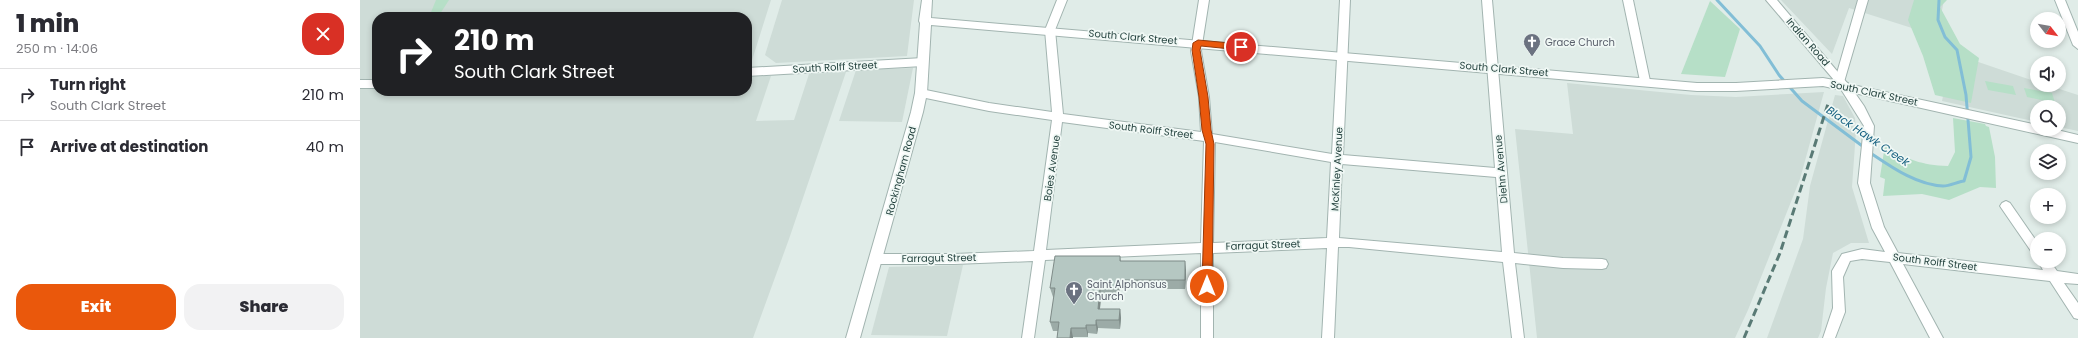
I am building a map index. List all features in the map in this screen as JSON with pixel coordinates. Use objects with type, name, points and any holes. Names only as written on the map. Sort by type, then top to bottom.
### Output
[{"type":"street","name":"Rockingham Road","points":[[854,338],[917,112],[923,62],[924,21],[927,0]]},
{"type":"street","name":"Boies Avenue","points":[[1028,338],[1058,117],[1050,30],[1062,0]]},
{"type":"street","points":[[1204,0],[1196,50],[1210,144],[1207,247],[1207,338]]},
{"type":"street","name":"McKinley Avenue","points":[[1328,338],[1345,0]]},
{"type":"street","name":"Diehn Avenue","points":[[1487,0],[1508,257],[1518,338]]},
{"type":"street","points":[[1628,0],[1645,81]]},
{"type":"street","name":"Indian Road","points":[[1771,0],[1842,83]]},
{"type":"street","points":[[1863,0],[1858,13],[1842,83],[1860,109],[1868,126],[1867,159],[1864,182],[1878,228],[1892,257],[1937,338]]},
{"type":"street","points":[[2060,0],[2077,41]]},
{"type":"street","name":"South Clark Street","points":[[924,21],[1050,30],[1645,81],[1697,87],[1736,87],[1824,82],[1842,83],[2078,139]]},
{"type":"street","name":"South Rolff Street","points":[[752,72],[923,62]]},
{"type":"street","points":[[360,84],[372,84]]},
{"type":"street","name":"South Rolff Street","points":[[920,93],[989,107],[1208,137],[1338,159],[1501,173]]},
{"type":"street","points":[[2006,206],[2030,241]]},
{"type":"street","name":"Farragut Street","points":[[876,259],[954,259],[1040,254],[1349,242],[1563,263],[1602,264]]},
{"type":"street","name":"South Rolff Street","points":[[1829,338],[1839,308],[1836,286],[1839,268],[1846,257],[1862,254],[2078,279]]},
{"type":"street","points":[[2049,268],[2078,314]]},
{"type":"shaded area","points":[[360,0],[771,0],[752,60],[752,12],[372,12],[372,96],[752,96],[752,76],[771,76],[756,121],[794,120],[809,74],[846,72],[789,239],[753,338],[360,338]]},
{"type":"shaded area","points":[[782,0],[914,0],[907,56],[776,63],[765,55]]},
{"type":"shaded area","points":[[1781,0],[1944,0],[1937,36],[1849,8],[1832,54]]},
{"type":"shaded area","points":[[1952,53],[2030,80],[2030,92],[2066,91],[2078,95],[2078,131],[2066,128],[2066,100],[2030,100],[2030,120],[1942,101]]},
{"type":"shaded area","points":[[913,68],[902,122],[839,121],[856,70]]},
{"type":"shaded area","points":[[1567,83],[1691,95],[1736,97],[1824,92],[1800,179],[1748,310],[1735,338],[1537,338],[1515,129],[1573,134]]},
{"type":"shaded area","points":[[1835,95],[1843,96],[1855,118],[1856,131],[1852,187],[1869,243],[1851,243],[1833,253],[1826,288],[1821,331],[1818,338],[1767,338],[1803,239],[1810,186]]},
{"type":"shaded area","points":[[963,265],[947,336],[871,335],[889,267]]},
{"type":"green space","points":[[436,0],[449,0],[441,12],[431,12]]},
{"type":"green space","points":[[1914,0],[1947,0],[1940,7],[1960,44],[1979,58],[1971,103],[1935,95],[1923,56],[1908,20]]},
{"type":"green space","points":[[1710,1],[1740,29],[1725,77],[1681,74]]},
{"type":"green space","points":[[1985,81],[2013,86],[2016,95],[1988,90]]},
{"type":"green space","points":[[2024,88],[2030,89],[2030,92],[2052,93],[2054,100],[2041,100],[2027,97]]},
{"type":"green space","points":[[1953,118],[1985,124],[1989,127],[1995,157],[1996,188],[1980,187],[1949,200],[1922,194],[1883,196],[1885,179],[1880,177],[1885,145],[1915,161],[1948,166],[1955,152]]},
{"type":"building","name":"Saint Alphonsus Church","points":[[1055,256],[1120,256],[1120,261],[1185,261],[1185,280],[1119,280],[1118,289],[1100,288],[1098,309],[1120,309],[1119,320],[1096,320],[1096,325],[1086,325],[1086,328],[1071,328],[1070,338],[1057,338],[1059,322],[1050,322],[1055,288],[1050,288]]},
{"type":"waterway","name":"Black Hawk Creek","points":[[1717,0],[1760,46],[1779,75],[1802,101],[1865,148]]},
{"type":"waterway","name":"Black Hawk Creek","points":[[1869,152],[1904,174],[1923,182],[1943,186],[1964,181],[1971,157],[1966,95],[1957,50],[1945,37],[1938,20],[1939,0]]},
{"type":"railway","points":[[1744,338],[1780,253],[1828,104]]},
{"type":"place","name":"Grace Church","points":[[1532,57]]},
{"type":"place","name":"Saint Alphonsus Church","points":[[1074,305]]},
{"type":"route","points":[[1207,286],[1210,144],[1206,130],[1204,97],[1196,50],[1198,43],[1241,47]]}]
